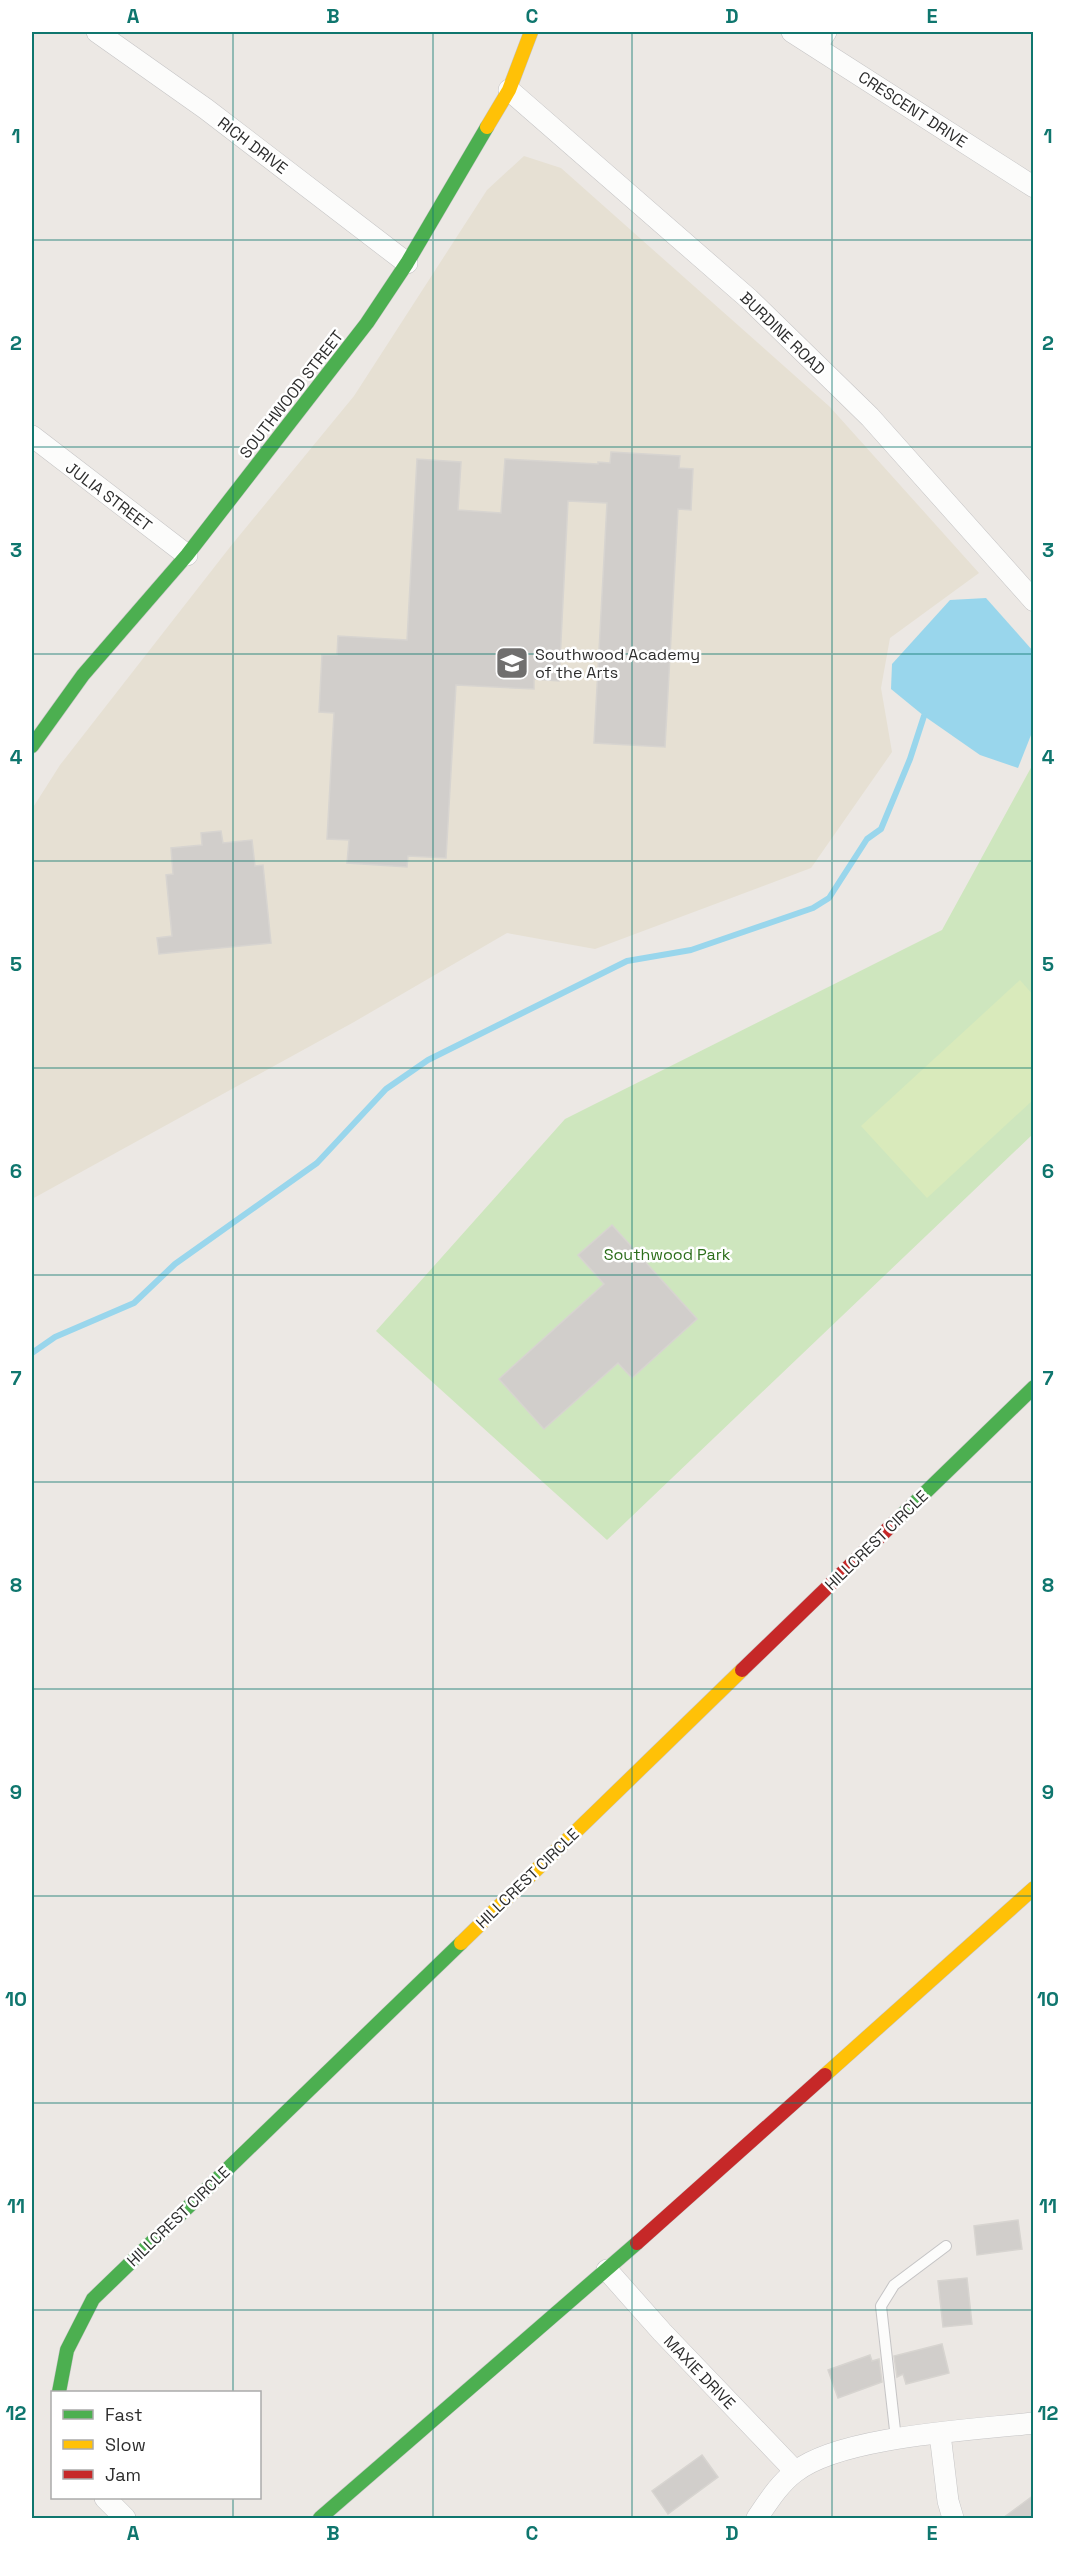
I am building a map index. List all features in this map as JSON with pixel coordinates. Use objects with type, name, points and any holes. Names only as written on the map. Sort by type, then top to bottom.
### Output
[{"type":"street","name":"RICH DRIVE","points":[[97,32],[206,109],[407,262]]},
{"type":"street","name":"SOUTHWOOD STREET","points":[[32,746],[83,675],[187,555],[367,323],[407,262],[509,90],[531,32]]},
{"type":"street","name":"CRESCENT DRIVE","points":[[792,32],[821,39],[1034,187]]},
{"type":"street","name":"BURDINE ROAD","points":[[509,90],[749,299],[838,385],[870,417],[1034,601]]},
{"type":"street","name":"JULIA STREET","points":[[32,436],[187,555]]},
{"type":"street","name":"HILLCREST CIRCLE","points":[[59,2391],[67,2349],[93,2299],[1034,1387]]},
{"type":"street","points":[[320,2518],[607,2270],[1034,1888]]},
{"type":"street","name":"MAXIE DRIVE","points":[[607,2270],[662,2332],[795,2471]]},
{"type":"street","points":[[757,2518],[775,2492],[795,2471],[850,2449],[896,2439],[1034,2423]]},
{"type":"street","points":[[940,2434],[948,2501],[953,2518]]},
{"type":"street","points":[[106,2499],[125,2518]]},
{"type":"lane","points":[[896,2439],[881,2306],[894,2285],[946,2246]]},
{"type":"shaded area","name":"Southwood Academy of the Arts","points":[[524,156],[561,168],[830,407],[979,573],[890,638],[881,688],[892,752],[811,868],[595,949],[507,933],[354,1022],[32,1199],[32,809],[60,765],[230,547],[354,396],[487,190]]},
{"type":"green space","name":"Southwood Park","points":[[1033,764],[1033,1134],[607,1540],[376,1331],[565,1119],[942,930]]},
{"type":"green space","points":[[1020,980],[1033,995],[1033,1100],[927,1198],[861,1126]]},
{"type":"water","points":[[986,598],[1033,651],[1033,730],[1018,768],[980,755],[924,716],[891,689],[892,664],[950,600]]},
{"type":"building","points":[[611,452],[680,456],[679,468],[693,469],[691,510],[678,509],[665,747],[594,743],[607,503],[568,501],[559,681],[534,679],[534,689],[456,685],[446,858],[408,856],[407,867],[347,863],[349,840],[327,839],[334,713],[319,712],[322,655],[337,655],[338,636],[407,640],[417,459],[461,462],[458,510],[501,513],[505,459],[598,464],[598,462],[610,463]]},
{"type":"building","points":[[221,831],[223,843],[252,840],[255,866],[263,865],[271,943],[159,954],[157,938],[172,936],[166,875],[173,874],[171,848],[202,845],[201,833]]},
{"type":"building","points":[[612,1225],[697,1319],[632,1378],[618,1363],[544,1429],[499,1379],[604,1284],[578,1255]]},
{"type":"building","points":[[1018,2220],[1022,2249],[977,2255],[974,2226]]},
{"type":"building","points":[[967,2278],[972,2324],[943,2327],[938,2281]]},
{"type":"building","points":[[942,2344],[949,2373],[906,2384],[903,2374],[897,2377],[894,2356]]},
{"type":"building","points":[[870,2355],[872,2361],[879,2359],[882,2382],[838,2398],[828,2370]]},
{"type":"building","points":[[702,2455],[718,2477],[668,2514],[652,2491]]},
{"type":"building","points":[[1034,2495],[1034,2518],[1003,2518]]},
{"type":"waterway","points":[[32,1353],[55,1337],[134,1303],[175,1264],[317,1163],[386,1089],[428,1060],[627,961],[691,950],[813,908],[829,898],[867,839],[881,829],[910,759],[924,716]]},
{"type":"traffic: fast","points":[[32,746],[83,675],[187,555],[367,323],[407,263],[487,127]]},
{"type":"traffic: fast","points":[[899,1518],[1034,1387]]},
{"type":"traffic: fast","points":[[59,2391],[67,2350],[93,2299],[461,1943]]},
{"type":"traffic: fast","points":[[320,2518],[637,2243]]},
{"type":"traffic: slow","points":[[487,127],[509,90],[531,32]]},
{"type":"traffic: slow","points":[[461,1943],[742,1670]]},
{"type":"traffic: slow","points":[[825,2075],[1034,1888]]},
{"type":"traffic: jam","points":[[742,1670],[899,1518]]},
{"type":"traffic: jam","points":[[637,2243],[825,2075]]},
{"type":"place","name":"Southwood Academy of the Arts","points":[[512,663]]}]
